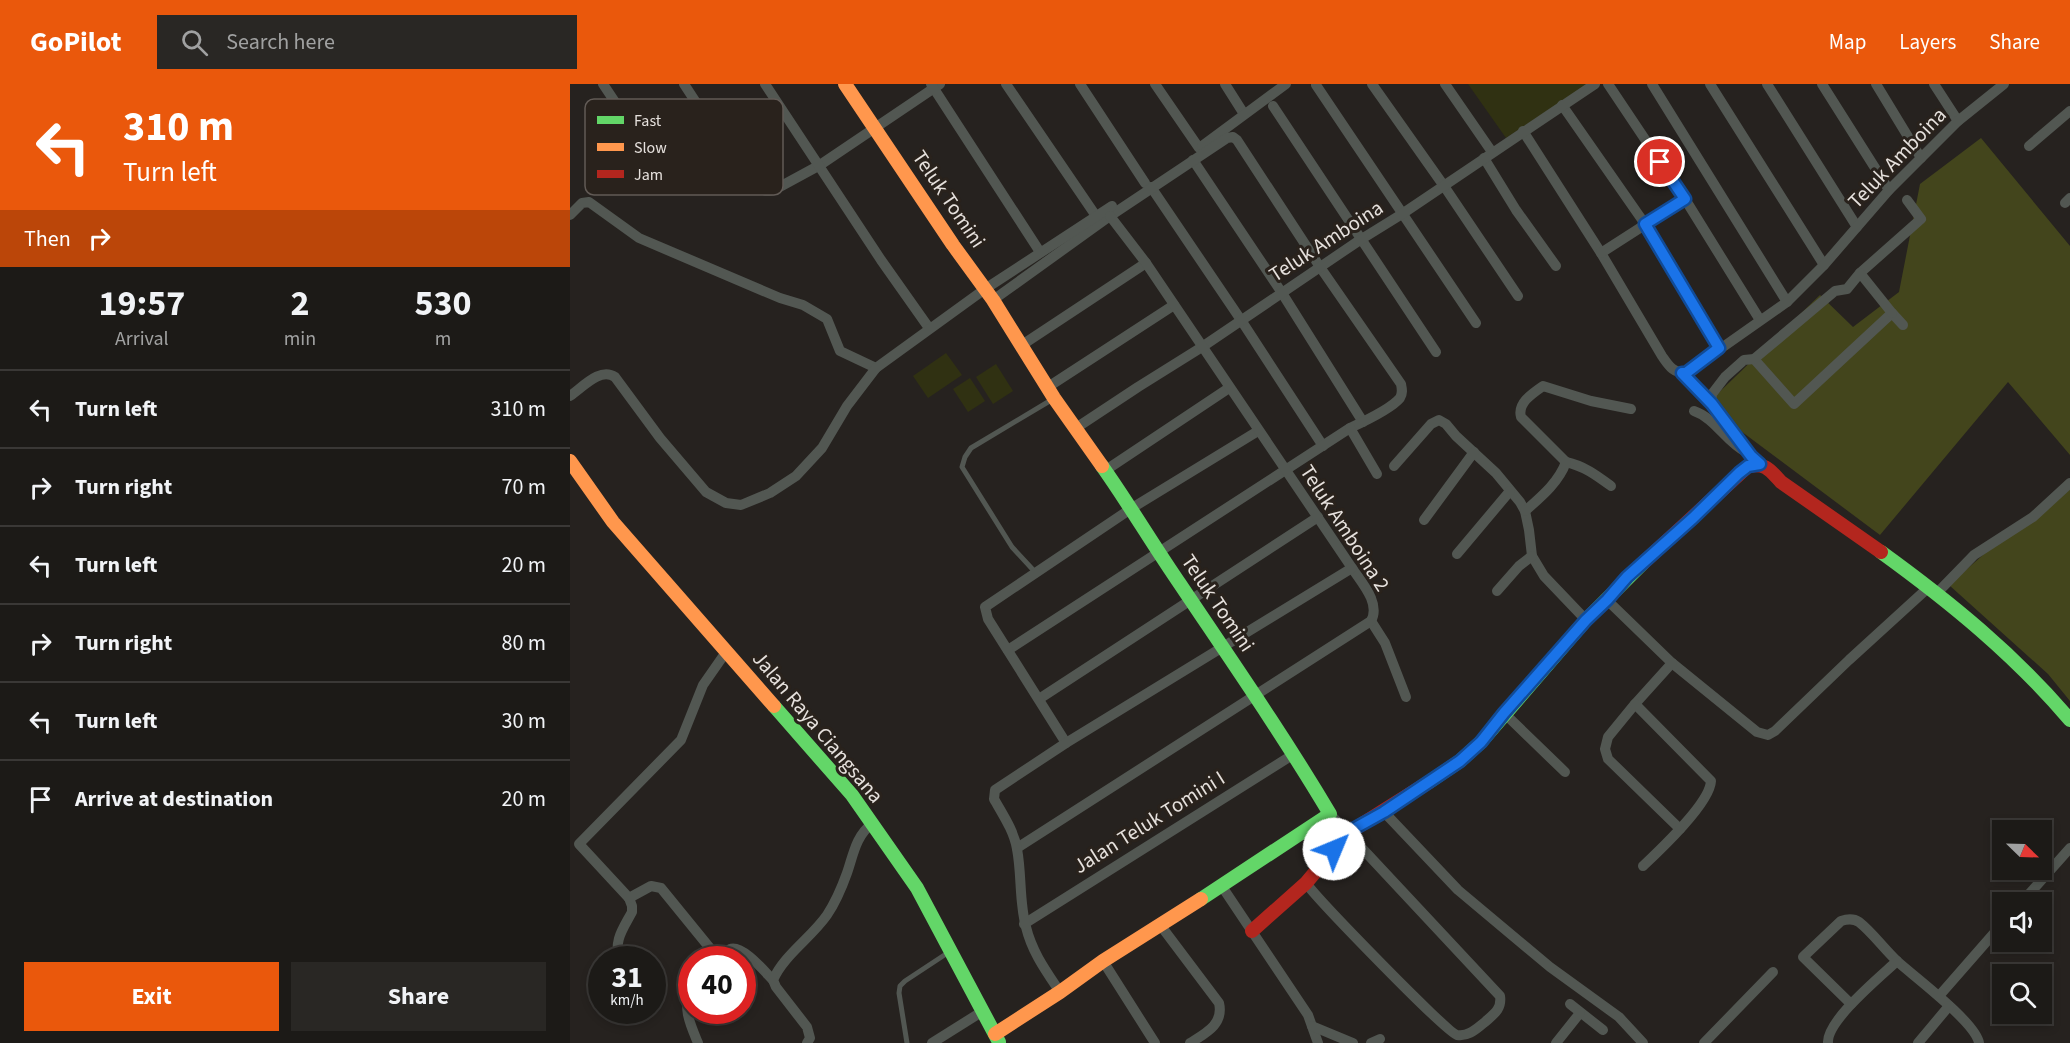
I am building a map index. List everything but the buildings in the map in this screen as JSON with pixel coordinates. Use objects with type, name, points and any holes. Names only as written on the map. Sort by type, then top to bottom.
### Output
[{"type":"street","points":[[684,84],[694,99]]},
{"type":"street","points":[[765,84],[775,99]]},
{"type":"street","name":"Teluk Tomini","points":[[846,84],[989,294],[1051,392],[1132,508],[1159,553],[1294,754],[1330,814]]},
{"type":"street","points":[[1006,84],[1096,216]]},
{"type":"street","points":[[1080,84],[1241,320],[1323,446]]},
{"type":"street","points":[[1155,84],[1199,148]]},
{"type":"street","points":[[1226,84],[1244,114]]},
{"type":"street","points":[[570,396],[602,374],[609,373],[615,377],[660,438],[706,492],[726,503],[741,505],[770,493],[802,469],[822,448],[848,406],[876,368],[929,328],[989,294],[1110,216],[1148,185],[1286,84]]},
{"type":"street","points":[[1372,84],[1518,296]]},
{"type":"street","points":[[1445,84],[1488,155],[1516,210],[1556,266]]},
{"type":"street","name":"Teluk Amboina","points":[[1076,428],[1202,347],[1595,84]]},
{"type":"street","points":[[1608,84],[1685,199],[1760,320]]},
{"type":"street","points":[[1652,84],[1787,302]]},
{"type":"street","points":[[1710,84],[1824,265]]},
{"type":"street","points":[[1767,84],[1857,227]]},
{"type":"street","points":[[1822,84],[1889,190]]},
{"type":"street","points":[[1876,84],[1921,158]]},
{"type":"street","points":[[1934,84],[1958,121]]},
{"type":"street","points":[[783,185],[820,165],[935,85],[1040,252]]},
{"type":"street","points":[[1316,85],[1476,323]]},
{"type":"street","name":"Teluk Amboina","points":[[1682,373],[1686,373],[1787,302],[1824,265],[1889,190],[1958,121],[2000,85]]},
{"type":"street","points":[[608,86],[616,99]]},
{"type":"street","points":[[1562,105],[1645,224],[1719,348]]},
{"type":"street","points":[[1273,106],[1436,352]]},
{"type":"street","points":[[783,111],[881,260],[929,328]]},
{"type":"street","points":[[2029,146],[2070,111]]},
{"type":"street","points":[[1523,131],[1601,253],[1662,356],[1672,370],[1682,373],[1712,404],[1756,460]]},
{"type":"street","points":[[989,294],[1040,252],[1148,185],[1227,138],[1233,137],[1401,384],[1402,392],[1396,401],[1350,428],[1008,651]]},
{"type":"street","points":[[1193,160],[1282,293],[1363,422]]},
{"type":"street","points":[[1601,253],[1685,199]]},
{"type":"street","points":[[1712,404],[1712,394],[1725,377],[1744,360],[1754,358],[1835,291],[1847,289],[1860,273],[1921,219],[1907,200]]},
{"type":"street","points":[[570,215],[582,203],[590,202],[639,238],[780,298],[803,305],[827,319],[840,351],[876,368]]},
{"type":"street","name":"Teluk Amboina 2","points":[[1017,848],[1371,621],[1374,612],[1372,599],[1318,517],[1146,263],[1110,216]]},
{"type":"street","points":[[1022,345],[1146,263]]},
{"type":"street","points":[[1860,273],[1903,325]]},
{"type":"street","points":[[1051,392],[1174,305]]},
{"type":"street","points":[[1754,358],[1794,404],[1892,314]]},
{"type":"street","points":[[1611,486],[1578,464],[1566,462],[1521,417],[1521,408],[1534,392],[1543,386],[1591,401],[1631,409]]},
{"type":"street","points":[[1106,470],[1229,388]]},
{"type":"street","points":[[1694,411],[1703,414],[1735,447],[1769,469],[1781,482],[1934,590],[2017,663],[2053,699],[2070,720]]},
{"type":"street","points":[[1394,466],[1431,424],[1438,420],[1446,424],[1496,473],[1525,511],[1532,556],[1544,576],[1586,620]]},
{"type":"street","points":[[1350,428],[1377,474]]},
{"type":"street","points":[[1066,743],[988,619],[984,607],[1132,508],[1258,431]]},
{"type":"street","points":[[1424,520],[1474,452]]},
{"type":"street","points":[[1252,932],[1306,883],[1348,832],[1384,812],[1460,761],[1481,742],[1586,620],[1627,577],[1756,460]]},
{"type":"street","name":"Jalan Raya Ciangsana","points":[[570,461],[613,522],[852,795],[916,888],[997,1038]]},
{"type":"street","points":[[1525,511],[1540,498],[1560,474],[1566,462]]},
{"type":"street","points":[[1607,600],[1672,663],[1757,732],[1768,735],[1849,660],[1974,555],[2033,517],[2070,483]]},
{"type":"street","points":[[1457,554],[1510,491]]},
{"type":"street","points":[[1039,699],[1318,517]]},
{"type":"street","points":[[1497,591],[1512,573],[1532,556]]},
{"type":"street","points":[[1060,992],[1035,954],[1024,924],[1017,848],[1009,825],[994,799],[995,790],[1221,646],[1352,568]]},
{"type":"street","points":[[1371,621],[1385,643],[1406,697]]},
{"type":"street","points":[[579,844],[681,740],[703,685],[726,652]]},
{"type":"street","points":[[1672,663],[1608,737],[1605,748],[1608,759],[1680,829]]},
{"type":"street","points":[[1635,704],[1709,778],[1709,792],[1680,829],[1643,866]]},
{"type":"street","points":[[1504,713],[1566,772]]},
{"type":"street","name":"Jalan Teluk Tomini I","points":[[1024,924],[1294,754]]},
{"type":"street","points":[[1384,812],[1458,890],[1550,967],[1619,1017],[1643,1043]]},
{"type":"street","points":[[997,1038],[1103,961],[1161,926],[1330,814],[1500,996],[1501,1002],[1497,1012],[1471,1033],[1465,1036],[1454,1035],[1311,891],[1306,883]]},
{"type":"street","points":[[773,980],[796,949],[826,916],[846,876],[856,845],[865,829],[872,824]]},
{"type":"street","points":[[570,837],[629,897],[632,912],[617,946]]},
{"type":"street","points":[[2031,892],[2070,848]]},
{"type":"street","points":[[1221,885],[1308,1015],[1318,1043]]},
{"type":"street","points":[[629,897],[651,886],[661,888],[706,946]]},
{"type":"street","points":[[1851,1004],[1803,957],[1841,921],[1853,919],[1858,921],[1897,961],[1939,996],[1969,1027],[1980,1043]]},
{"type":"street","points":[[1161,926],[1219,1003],[1221,1009],[1217,1023],[1190,1043]]},
{"type":"street","points":[[1939,996],[1992,935]]},
{"type":"street","points":[[1103,961],[1155,1043]]},
{"type":"street","points":[[1828,1043],[1827,1036],[1831,1027],[1851,1004],[1897,961]]},
{"type":"street","points":[[756,964],[773,980],[807,1027],[810,1038],[807,1043]]},
{"type":"street","points":[[1704,1043],[1773,972]]},
{"type":"street","points":[[1570,1004],[1602,1030]]},
{"type":"street","points":[[1925,1040],[1949,1006]]},
{"type":"street","points":[[932,1043],[983,1011]]},
{"type":"street","points":[[1556,1043],[1580,1013]]},
{"type":"street","points":[[689,1024],[698,1043]]},
{"type":"street","points":[[1312,1026],[1353,1043]]},
{"type":"lane","points":[[1036,573],[1012,547],[962,467],[964,457],[971,448],[1051,392]]},
{"type":"lane","points":[[907,1043],[899,993],[900,986],[951,951]]},
{"type":"shaded area","points":[[1468,84],[1588,84],[1506,138]]},
{"type":"shaded area","points":[[946,353],[962,375],[928,398],[913,376]]},
{"type":"shaded area","points":[[996,364],[1013,391],[993,404],[976,377]]},
{"type":"shaded area","points":[[970,378],[985,401],[968,412],[953,389]]},
{"type":"green space","points":[[1981,138],[2070,246],[2070,455],[2008,382],[1880,535],[1706,405],[1820,295],[1853,327],[1899,292],[1920,184]]},
{"type":"green space","points":[[2070,478],[2070,701],[2048,674],[1949,585]]},
{"type":"traffic: fast","points":[[1102,466],[1330,814],[1201,899]]},
{"type":"traffic: fast","points":[[1881,552],[1981,630],[2027,673],[2070,720]]},
{"type":"traffic: fast","points":[[1429,782],[1460,761],[1481,742],[1586,620],[1643,563]]},
{"type":"traffic: fast","points":[[774,706],[852,795],[917,888],[999,1042]]},
{"type":"traffic: slow","points":[[845,84],[953,245],[993,300],[1054,398],[1102,466]]},
{"type":"traffic: slow","points":[[570,461],[613,522],[774,706]]},
{"type":"traffic: slow","points":[[995,1034],[1103,961],[1201,899]]},
{"type":"traffic: jam","points":[[1643,563],[1748,466],[1754,465],[1767,468],[1781,482],[1881,552]]},
{"type":"traffic: jam","points":[[1252,931],[1306,883],[1348,833],[1429,782]]},
{"type":"route","points":[[1334,849],[1348,832],[1384,812],[1460,761],[1481,742],[1586,620],[1627,577],[1739,473],[1748,466],[1760,464],[1751,456],[1712,404],[1682,373],[1686,373],[1719,348],[1645,224],[1685,199],[1660,162]]}]
